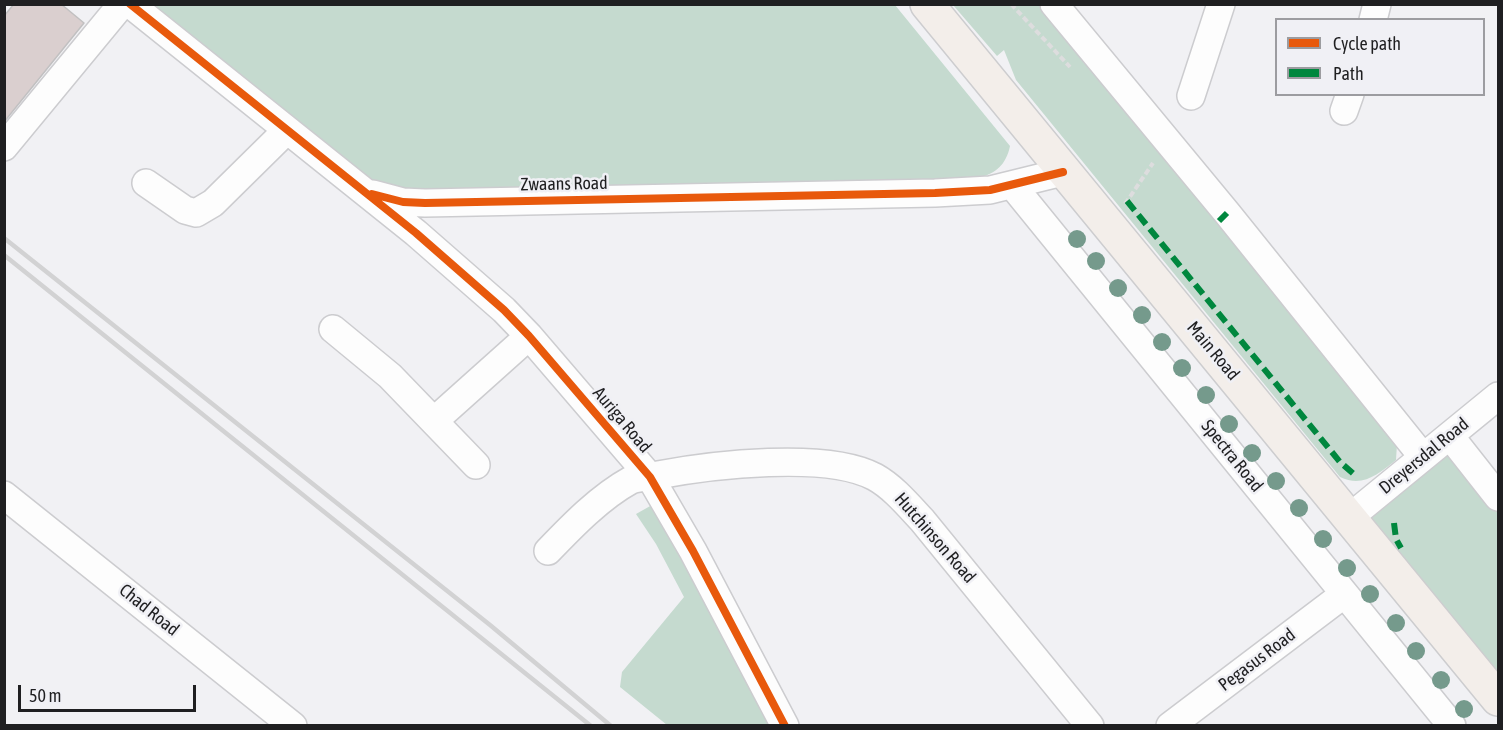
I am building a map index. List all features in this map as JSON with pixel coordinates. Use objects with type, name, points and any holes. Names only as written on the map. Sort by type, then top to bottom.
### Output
[{"type":"main road","name":"Main Road","points":[[927,4],[1498,699]]},
{"type":"street","points":[[4,147],[122,4]]},
{"type":"street","name":"Zwaans Road","points":[[130,4],[364,191],[403,202],[935,193],[1013,186],[1063,172]]},
{"type":"street","points":[[1054,4],[1227,213],[1423,457]]},
{"type":"street","points":[[1191,96],[1221,4]]},
{"type":"street","points":[[146,183],[185,210],[196,213],[213,203],[288,130]]},
{"type":"street","name":"Spectra Road","points":[[1013,186],[1343,595],[1452,726]]},
{"type":"street","name":"Auriga Road","points":[[364,191],[452,263],[529,336],[650,477],[693,551],[785,726]]},
{"type":"street","points":[[333,329],[390,376],[476,465]]},
{"type":"street","points":[[434,421],[529,336]]},
{"type":"street","name":"Dreyersdal Road","points":[[1350,517],[1498,396]]},
{"type":"street","points":[[1450,436],[1498,496]]},
{"type":"street","name":"Hutchinson Road","points":[[548,551],[616,491],[633,479],[692,468],[788,462],[839,465],[875,476],[892,489],[922,520],[1089,726]]},
{"type":"street","name":"Chad Road","points":[[4,495],[292,726]]},
{"type":"street","name":"Pegasus Road","points":[[1170,726],[1343,595]]},
{"type":"path","points":[[1121,208],[1157,158]]},
{"type":"green space","points":[[148,5],[895,5],[1010,146],[1003,163],[990,174],[979,178],[408,190],[382,185],[362,177]]},
{"type":"green space","points":[[953,5],[1040,5],[1397,444],[1396,460],[1370,478],[1356,481],[1340,477],[1016,80],[1004,50],[997,56]]},
{"type":"green space","points":[[1450,436],[1498,497],[1498,698],[1350,517]]},
{"type":"green space","points":[[652,505],[667,528],[770,725],[667,725],[620,687],[622,672],[684,597],[656,544],[636,514]]},
{"type":"building","points":[[14,4],[61,4],[84,23],[4,122],[4,16]]},
{"type":"railway","points":[[4,238],[490,625],[611,726]]},
{"type":"railway","points":[[4,255],[591,726]]},
{"type":"marked path","points":[[1127,201],[1340,462],[1356,476]]},
{"type":"marked path","points":[[1219,221],[1227,213]]},
{"type":"marked path","points":[[1394,523],[1396,539],[1401,548]]},
{"type":"cycle path","points":[[130,4],[416,233],[504,310],[529,336],[650,477],[693,551],[785,726]]},
{"type":"cycle path","points":[[372,194],[403,202],[425,203],[935,193],[990,190],[1063,172]]}]
